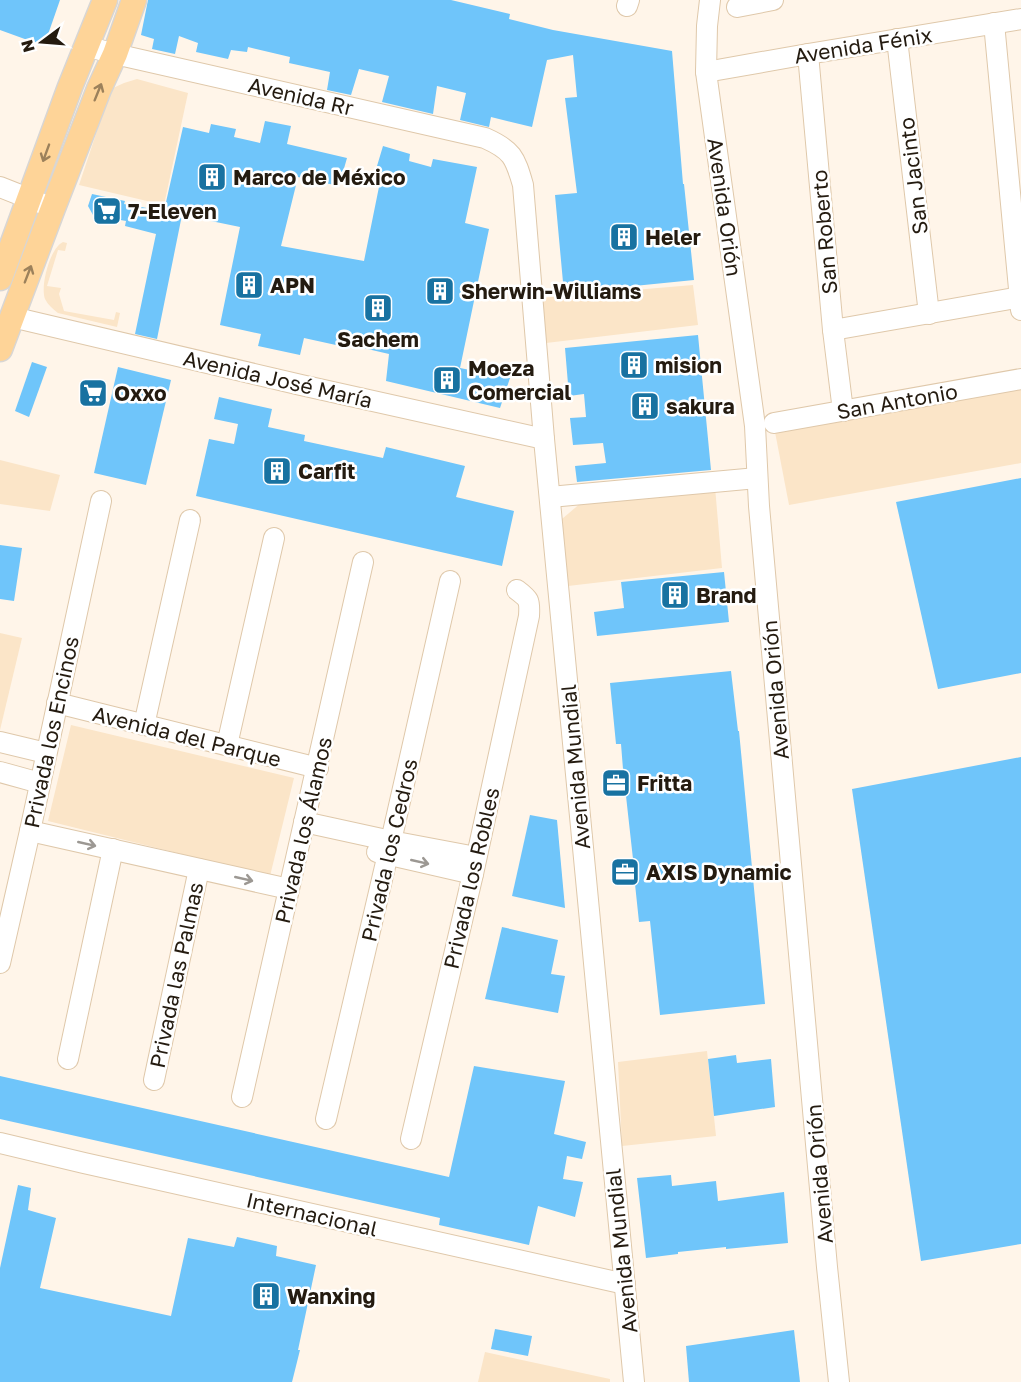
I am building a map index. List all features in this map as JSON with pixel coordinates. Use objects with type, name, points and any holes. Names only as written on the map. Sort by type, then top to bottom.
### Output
[{"type":"main road","points":[[0,278],[105,0]]},
{"type":"main road","points":[[0,349],[52,208],[115,54],[134,0]]},
{"type":"street","name":"Avenida Orión","points":[[710,0],[706,72],[755,426],[759,506],[839,1382]]},
{"type":"street","points":[[737,7],[773,0]]},
{"type":"street","name":"Avenida Fénix","points":[[706,72],[1021,19]]},
{"type":"street","points":[[833,330],[1021,301],[994,23]]},
{"type":"street","name":"San Jacinto","points":[[897,39],[929,314]]},
{"type":"street","name":"Avenida Rr","points":[[86,46],[485,138],[511,154]]},
{"type":"street","name":"San Roberto","points":[[808,54],[833,330],[843,411]]},
{"type":"street","name":"Avenida Mundial","points":[[511,154],[518,167],[523,185],[544,439],[634,1382]]},
{"type":"street","points":[[0,187],[52,208]]},
{"type":"street","name":"Avenida José María","points":[[12,317],[544,439]]},
{"type":"street","name":"San Antonio","points":[[774,423],[1021,379]]},
{"type":"street","points":[[550,497],[758,478]]},
{"type":"street","name":"Privada los Encinos","points":[[0,963],[101,501]]},
{"type":"street","points":[[144,725],[190,520]]},
{"type":"street","points":[[227,746],[274,538]]},
{"type":"street","name":"Privada los Álamos","points":[[242,1097],[363,562]]},
{"type":"street","name":"Privada los Cedros","points":[[326,1119],[450,581]]},
{"type":"street","name":"Privada los Robles","points":[[411,1139],[475,866],[529,616],[528,598],[517,590]]},
{"type":"street","name":"Avenida del Parque","points":[[57,703],[318,768]]},
{"type":"street","points":[[0,742],[46,753]]},
{"type":"street","points":[[0,772],[40,783]]},
{"type":"street","points":[[303,828],[475,866]]},
{"type":"street","points":[[30,831],[289,889]]},
{"type":"street","points":[[68,1059],[113,849]]},
{"type":"street","name":"Privada las Palmas","points":[[154,1080],[199,869]]},
{"type":"street","name":"Internacional","points":[[0,1143],[625,1284]]},
{"type":"shaded area","points":[[137,79],[188,93],[164,205],[79,185],[111,89]]},
{"type":"shaded area","points":[[63,242],[67,243],[65,251],[58,250],[47,286],[61,288],[59,294],[64,311],[114,320],[116,312],[120,313],[117,327],[58,313],[46,301],[44,285],[47,268],[54,252]]},
{"type":"shaded area","points":[[693,285],[698,325],[546,343],[540,298]]},
{"type":"shaded area","points":[[1021,389],[1021,463],[789,505],[775,432]]},
{"type":"shaded area","points":[[0,460],[60,475],[50,511],[0,504]]},
{"type":"shaded area","points":[[715,487],[722,568],[568,586],[562,519],[582,502]]},
{"type":"shaded area","points":[[0,633],[22,638],[0,730]]},
{"type":"shaded area","points":[[71,725],[294,778],[270,876],[48,821]]},
{"type":"shaded area","points":[[707,1051],[716,1136],[622,1146],[618,1062]]},
{"type":"shaded area","points":[[485,1352],[610,1379],[610,1382],[478,1382]]},
{"type":"building","points":[[0,0],[60,0],[44,46],[0,30]]},
{"type":"building","points":[[148,0],[451,0],[510,14],[509,19],[553,30],[672,51],[694,280],[564,293],[555,195],[577,193],[565,98],[577,97],[573,55],[547,60],[532,127],[491,117],[489,127],[460,120],[466,93],[437,86],[433,114],[382,102],[389,76],[359,69],[351,95],[327,90],[330,72],[289,63],[290,57],[248,47],[247,52],[231,50],[228,59],[196,52],[198,43],[179,36],[175,54],[152,49],[154,39],[141,35]]},
{"type":"building","points":[[265,121],[291,126],[287,144],[347,158],[339,186],[298,177],[281,246],[364,261],[381,177],[374,176],[383,146],[410,154],[409,161],[431,167],[433,159],[477,167],[465,223],[489,229],[460,368],[510,378],[500,408],[386,381],[389,354],[346,344],[345,347],[304,338],[300,355],[258,346],[261,334],[220,325],[240,227],[182,215],[157,339],[135,334],[156,234],[125,226],[126,221],[93,215],[88,206],[92,194],[125,201],[124,204],[164,211],[183,127],[209,133],[211,124],[236,129],[234,137],[260,143]]},
{"type":"building","points":[[698,335],[711,470],[577,482],[575,466],[606,463],[603,443],[573,445],[570,418],[586,417],[584,394],[569,396],[565,348]]},
{"type":"building","points":[[32,362],[47,367],[29,417],[15,411]]},
{"type":"building","points":[[118,367],[171,380],[146,485],[94,473]]},
{"type":"building","points":[[219,397],[272,409],[268,427],[305,435],[304,441],[383,458],[386,447],[465,466],[456,497],[514,511],[502,566],[196,496],[209,439],[234,444],[238,424],[214,419]]},
{"type":"building","points":[[1021,478],[1021,673],[938,689],[896,502]]},
{"type":"building","points":[[0,545],[22,548],[14,601],[0,599]]},
{"type":"building","name":"Brand","points":[[724,572],[729,622],[597,636],[594,612],[624,608],[621,582]]},
{"type":"building","points":[[731,671],[739,731],[765,1004],[660,1015],[650,921],[639,922],[635,884],[621,886],[619,860],[633,859],[626,796],[614,797],[610,770],[623,769],[621,744],[616,744],[610,683]]},
{"type":"building","points":[[1021,757],[1021,1244],[921,1261],[852,789]]},
{"type":"building","points":[[530,815],[557,820],[565,908],[512,896]]},
{"type":"building","points":[[502,927],[558,940],[551,974],[565,976],[558,1013],[485,999]]},
{"type":"building","points":[[736,1055],[737,1063],[771,1059],[775,1107],[714,1116],[708,1059]]},
{"type":"building","points":[[474,1066],[565,1081],[554,1134],[586,1142],[582,1159],[567,1156],[563,1179],[583,1182],[575,1217],[538,1206],[529,1245],[439,1225],[440,1218],[0,1119],[0,1076],[449,1177]]},
{"type":"building","points":[[671,1175],[672,1186],[716,1181],[718,1201],[784,1192],[788,1243],[678,1252],[678,1254],[646,1258],[637,1178]]},
{"type":"building","points":[[18,1185],[31,1188],[28,1210],[56,1218],[40,1288],[171,1316],[188,1238],[234,1247],[237,1237],[277,1246],[276,1256],[316,1265],[292,1382],[0,1382],[0,1268]]},
{"type":"building","points":[[495,1329],[532,1336],[528,1356],[491,1349]]},
{"type":"building","points":[[794,1330],[800,1382],[689,1382],[686,1346]]},
{"type":"place","name":"Marco de México","points":[[212,177]]},
{"type":"place","name":"7-Eleven","points":[[107,211]]},
{"type":"place","name":"Heler","points":[[624,237]]},
{"type":"place","name":"APN","points":[[249,285]]},
{"type":"place","name":"Sherwin-Williams","points":[[440,291]]},
{"type":"place","name":"Sachem","points":[[378,308]]},
{"type":"place","name":"mision","points":[[634,365]]},
{"type":"place","name":"Moeza Comercial","points":[[447,380]]},
{"type":"place","name":"Oxxo","points":[[93,393]]},
{"type":"place","name":"sakura","points":[[645,406]]},
{"type":"place","name":"Carfit","points":[[277,471]]},
{"type":"place","name":"Brand","points":[[675,595]]},
{"type":"place","name":"Fritta","points":[[616,783]]},
{"type":"place","name":"AXIS Dynamic","points":[[625,872]]},
{"type":"place","name":"Wanxing","points":[[266,1296]]}]
